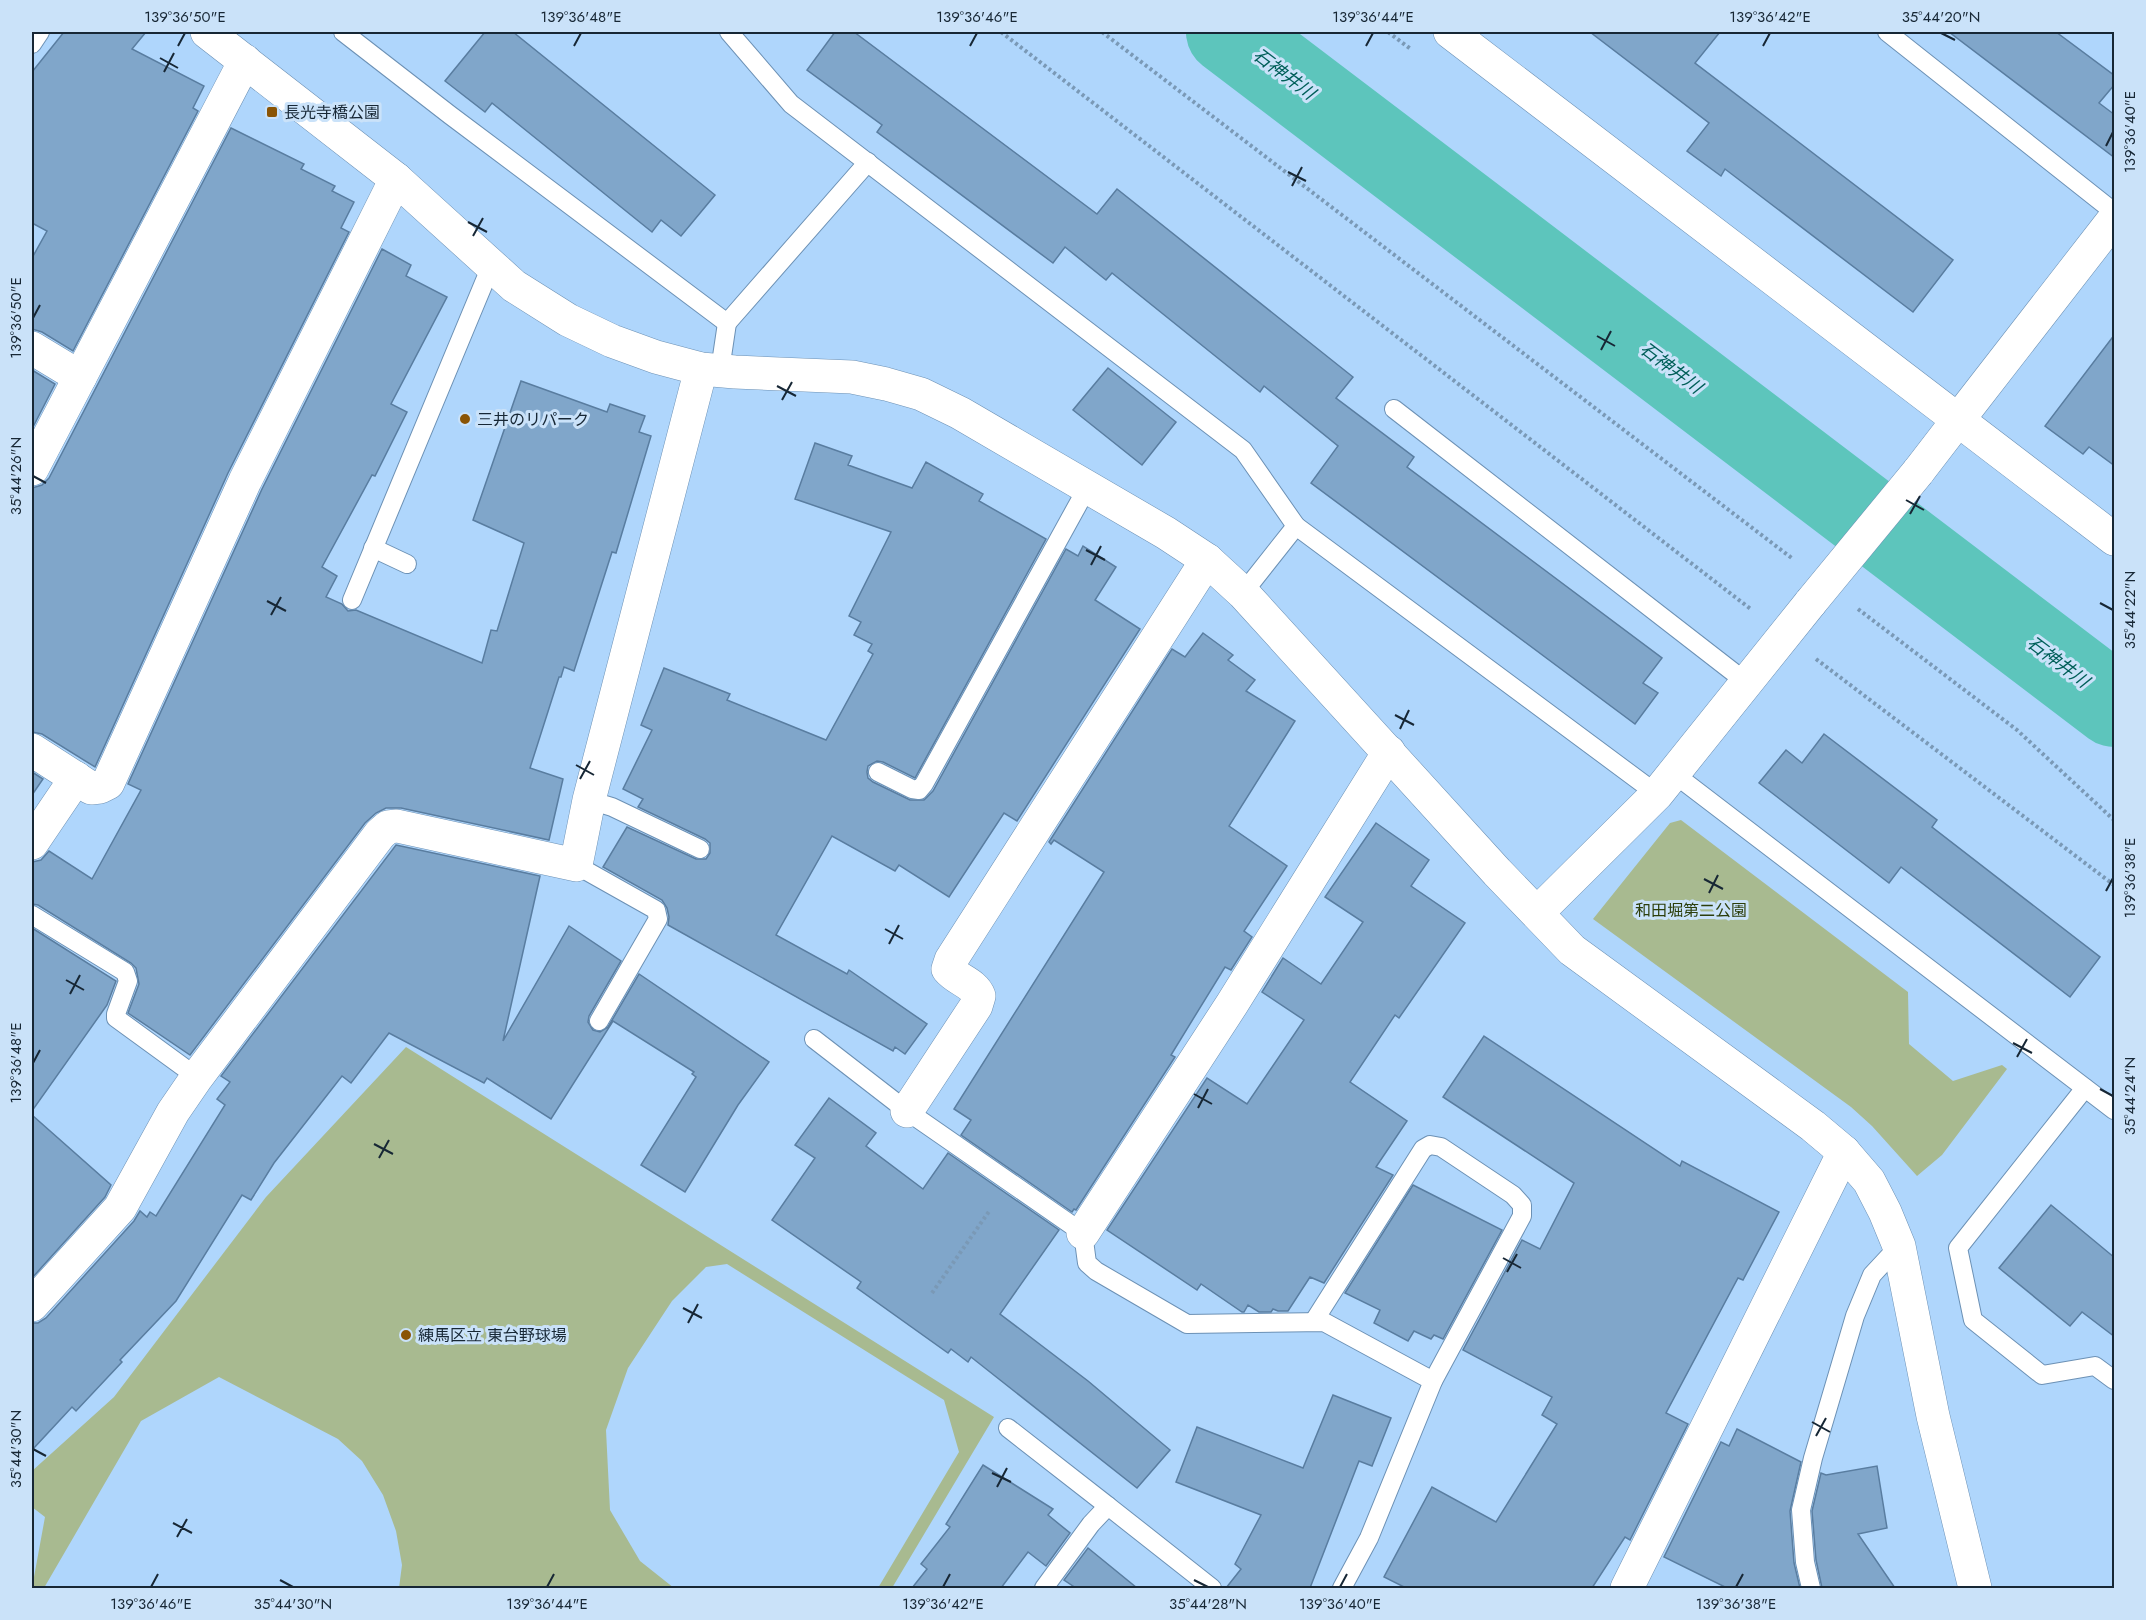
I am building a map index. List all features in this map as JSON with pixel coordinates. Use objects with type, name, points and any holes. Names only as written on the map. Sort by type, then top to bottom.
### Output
[{"type":"street","points":[[207,32],[396,179],[514,286],[567,320],[612,341],[656,357],[711,370],[852,377],[921,394],[960,413],[1166,533],[1207,560],[1243,593],[1572,950],[1813,1126],[1844,1152],[1869,1181],[1899,1246],[1933,1416],[1975,1588]]},
{"type":"street","points":[[1450,32],[2115,539]]},
{"type":"street","points":[[32,469],[244,61]]},
{"type":"street","points":[[32,750],[91,788],[108,783],[245,481],[396,179]]},
{"type":"street","points":[[1537,913],[1665,784],[1918,472],[2115,219]]},
{"type":"street","points":[[32,348],[80,377]]},
{"type":"street","points":[[32,1305],[120,1208],[173,1112],[197,1077],[380,834],[388,827],[397,826],[576,865],[589,800],[711,370]]},
{"type":"street","points":[[907,1111],[976,1006],[979,996],[976,989],[953,975],[948,969],[951,960],[1207,560]]},
{"type":"street","points":[[1083,1233],[1232,1004],[1389,752]]},
{"type":"street","points":[[32,843],[76,778]]},
{"type":"street","points":[[1627,1588],[1844,1152]]},
{"type":"lane","points":[[32,44],[40,32]]},
{"type":"lane","points":[[343,32],[727,322]]},
{"type":"lane","points":[[729,32],[791,104],[1243,450],[1296,526],[1665,784],[2115,1110]]},
{"type":"lane","points":[[1887,32],[2115,212]]},
{"type":"lane","points":[[711,370],[727,322],[868,162]]},
{"type":"lane","points":[[352,600],[491,266]]},
{"type":"lane","points":[[1394,410],[1746,682]]},
{"type":"lane","points":[[878,772],[912,789],[919,790],[924,784],[1087,488]]},
{"type":"lane","points":[[1243,593],[1296,526]]},
{"type":"lane","points":[[373,548],[407,564]]},
{"type":"lane","points":[[589,800],[612,807],[700,849]]},
{"type":"lane","points":[[576,865],[656,910],[658,914],[658,919],[599,1021]]},
{"type":"lane","points":[[32,915],[125,972],[128,981],[116,1018],[197,1077]]},
{"type":"lane","points":[[814,1039],[907,1111],[1083,1233],[1088,1263],[1096,1271],[1187,1324],[1324,1322],[1433,1381]]},
{"type":"lane","points":[[2085,1088],[1958,1248],[1973,1320],[2042,1375],[2095,1366],[2115,1380]]},
{"type":"lane","points":[[1314,1321],[1423,1149],[1430,1146],[1441,1148],[1513,1195],[1522,1206],[1522,1216],[1433,1381],[1369,1538],[1342,1588]]},
{"type":"lane","points":[[1811,1588],[1805,1563],[1801,1510],[1813,1458],[1855,1316],[1872,1275],[1899,1246]]},
{"type":"lane","points":[[1008,1428],[1212,1588]]},
{"type":"lane","points":[[1044,1588],[1091,1524],[1108,1506]]},
{"type":"path","points":[[1001,32],[1758,615]]},
{"type":"path","points":[[1102,32],[1802,566]]},
{"type":"path","points":[[1858,609],[2017,730],[2115,820]]},
{"type":"path","points":[[1807,652],[2115,885]]},
{"type":"path","points":[[932,1293],[1010,1182]]},
{"type":"green space","name":"和田堀第二公園","points":[[1681,820],[1908,992],[1909,1044],[1953,1081],[2002,1065],[2007,1069],[1942,1155],[1917,1176],[1872,1126],[1851,1107],[1593,919],[1670,823]]},
{"type":"green space","name":"練馬区立 東台野球場","points":[[406,1047],[994,1417],[892,1588],[878,1588],[959,1452],[944,1400],[727,1264],[706,1267],[672,1301],[628,1368],[606,1430],[610,1510],[640,1561],[674,1588],[399,1588],[402,1565],[396,1531],[383,1495],[362,1461],[338,1439],[219,1377],[141,1421],[44,1588],[32,1588],[45,1517],[32,1507],[32,1471],[114,1397],[266,1197]]},
{"type":"building","points":[[64,32],[146,32],[132,49],[204,86],[193,108],[198,111],[73,351],[42,332],[32,329],[32,258],[47,231],[32,223],[32,72]]},
{"type":"building","points":[[485,32],[513,32],[715,195],[681,236],[661,220],[652,232],[492,103],[485,112],[445,81]]},
{"type":"building","points":[[835,32],[854,32],[1097,214],[1117,189],[1353,377],[1336,398],[1414,457],[1407,467],[1662,658],[1643,683],[1658,693],[1635,724],[1311,483],[1338,446],[1264,386],[1260,392],[1112,273],[1106,280],[1065,247],[1053,263],[877,132],[882,125],[807,70]]},
{"type":"building","points":[[1590,32],[1720,32],[1695,63],[1953,260],[1913,312],[1725,169],[1721,176],[1687,151],[1709,123]]},
{"type":"building","points":[[1949,32],[2056,32],[2115,76],[2115,84],[2099,103],[2115,115],[2115,158]]},
{"type":"building","points":[[231,128],[304,164],[301,169],[335,186],[332,191],[354,202],[341,228],[349,232],[228,473],[95,767],[42,734],[32,732],[32,488],[42,485],[49,478]]},
{"type":"building","points":[[382,249],[411,265],[406,276],[447,297],[391,404],[407,412],[375,476],[372,475],[322,567],[337,576],[326,597],[342,604],[348,611],[356,610],[482,663],[491,630],[497,631],[524,543],[473,520],[521,381],[607,412],[610,404],[645,416],[639,432],[651,436],[616,553],[612,552],[574,671],[564,667],[559,677],[530,768],[563,779],[549,840],[401,808],[386,808],[376,813],[365,823],[190,1055],[128,1013],[139,984],[136,968],[131,963],[38,905],[32,904],[32,862],[41,860],[49,851],[92,879],[141,790],[128,784],[262,489]]},
{"type":"building","points":[[2115,334],[2115,466],[2089,447],[2083,454],[2045,426]]},
{"type":"building","points":[[1108,368],[1176,422],[1142,465],[1073,410]]},
{"type":"building","points":[[32,370],[55,384],[32,429]]},
{"type":"building","points":[[815,443],[852,456],[848,465],[912,488],[926,462],[983,494],[979,501],[1046,539],[915,778],[877,761],[868,766],[868,778],[873,782],[910,800],[924,800],[933,791],[1066,549],[1078,556],[1083,546],[1116,567],[1095,600],[1140,629],[1017,821],[1004,813],[949,897],[899,865],[895,871],[832,836],[776,935],[847,974],[849,970],[927,1024],[905,1054],[895,1047],[893,1051],[668,925],[667,908],[662,900],[603,867],[627,827],[696,859],[706,859],[710,853],[710,843],[705,839],[638,807],[643,799],[623,789],[652,730],[641,725],[664,668],[730,694],[727,700],[826,740],[873,654],[868,651],[872,644],[854,635],[861,622],[849,616],[891,532],[795,499]]},
{"type":"building","points":[[1203,633],[1233,655],[1228,660],[1255,680],[1246,691],[1295,721],[1229,826],[1287,866],[1244,931],[1252,937],[1231,970],[1225,967],[1171,1055],[1175,1057],[1076,1210],[1072,1212],[961,1135],[971,1120],[954,1109],[1104,872],[1054,840],[1051,844],[1049,842],[1172,649],[1185,657]]},
{"type":"building","points":[[1824,734],[1937,820],[1932,827],[2100,957],[2070,997],[1901,867],[1889,883],[1759,783],[1786,750],[1802,763]]},
{"type":"building","points":[[32,772],[43,779],[32,795]]},
{"type":"building","points":[[1376,823],[1429,860],[1411,886],[1465,923],[1399,1018],[1395,1015],[1350,1082],[1407,1121],[1376,1167],[1393,1175],[1324,1283],[1310,1277],[1288,1311],[1273,1309],[1271,1312],[1259,1312],[1248,1305],[1242,1312],[1201,1284],[1197,1290],[1107,1230],[1207,1078],[1247,1104],[1304,1020],[1262,992],[1283,958],[1321,984],[1363,922],[1325,897]]},
{"type":"building","points":[[396,845],[540,876],[503,1041],[569,926],[621,961],[589,1016],[588,1022],[593,1030],[600,1032],[608,1027],[639,974],[769,1062],[738,1105],[685,1192],[641,1165],[696,1077],[692,1074],[694,1072],[613,1021],[551,1119],[487,1078],[484,1083],[389,1033],[351,1083],[342,1076],[274,1163],[251,1200],[242,1195],[176,1301],[76,1411],[72,1407],[32,1450],[32,1323],[38,1323],[46,1318],[134,1221],[140,1211],[147,1217],[150,1212],[156,1216],[225,1105],[217,1099],[230,1082],[221,1076]]},
{"type":"building","points":[[32,928],[116,981],[107,1005],[32,1111]]},
{"type":"building","points":[[1484,1036],[1680,1166],[1682,1161],[1779,1212],[1743,1280],[1738,1278],[1666,1413],[1688,1424],[1630,1540],[1625,1537],[1592,1588],[1406,1588],[1384,1577],[1432,1487],[1496,1522],[1557,1424],[1542,1415],[1552,1397],[1463,1350],[1522,1240],[1540,1249],[1574,1183],[1443,1097]]},
{"type":"building","points":[[829,1098],[876,1133],[866,1146],[923,1189],[948,1153],[1059,1230],[1000,1314],[1088,1381],[1170,1450],[1137,1488],[971,1357],[968,1362],[951,1349],[948,1353],[857,1288],[861,1282],[772,1220],[815,1158],[795,1145]]},
{"type":"building","points":[[32,1115],[111,1185],[105,1197],[32,1278]]},
{"type":"building","points":[[1413,1185],[1502,1230],[1443,1339],[1434,1335],[1431,1339],[1414,1331],[1408,1341],[1374,1323],[1380,1310],[1345,1293]]},
{"type":"building","points":[[2051,1205],[2115,1258],[2115,1337],[2082,1312],[2070,1326],[1999,1268]]},
{"type":"building","points":[[1333,1395],[1391,1418],[1372,1466],[1359,1461],[1310,1588],[1226,1588],[1241,1569],[1235,1564],[1261,1515],[1176,1482],[1197,1427],[1303,1468]]},
{"type":"building","points":[[1737,1429],[1801,1462],[1790,1511],[1794,1563],[1800,1588],[1727,1588],[1664,1557],[1721,1442],[1729,1446]]},
{"type":"building","points":[[983,1465],[1053,1509],[1048,1515],[1070,1533],[1046,1566],[1028,1552],[1001,1588],[912,1588],[927,1569],[921,1564],[950,1527],[946,1524]]},
{"type":"building","points":[[1877,1466],[1887,1528],[1858,1534],[1895,1588],[1822,1588],[1816,1560],[1812,1511],[1821,1473],[1826,1475]]},
{"type":"building","points":[[1088,1548],[1137,1588],[1076,1588],[1064,1580]]},
{"type":"waterway","name":"石神井川","points":[[1228,32],[2114,705]]},
{"type":"place","name":"長光寺橋公園","points":[[272,112]]},
{"type":"place","name":"三井のリパーク","points":[[465,419]]},
{"type":"place","name":"練馬区立 東台野球場","points":[[406,1335]]}]
